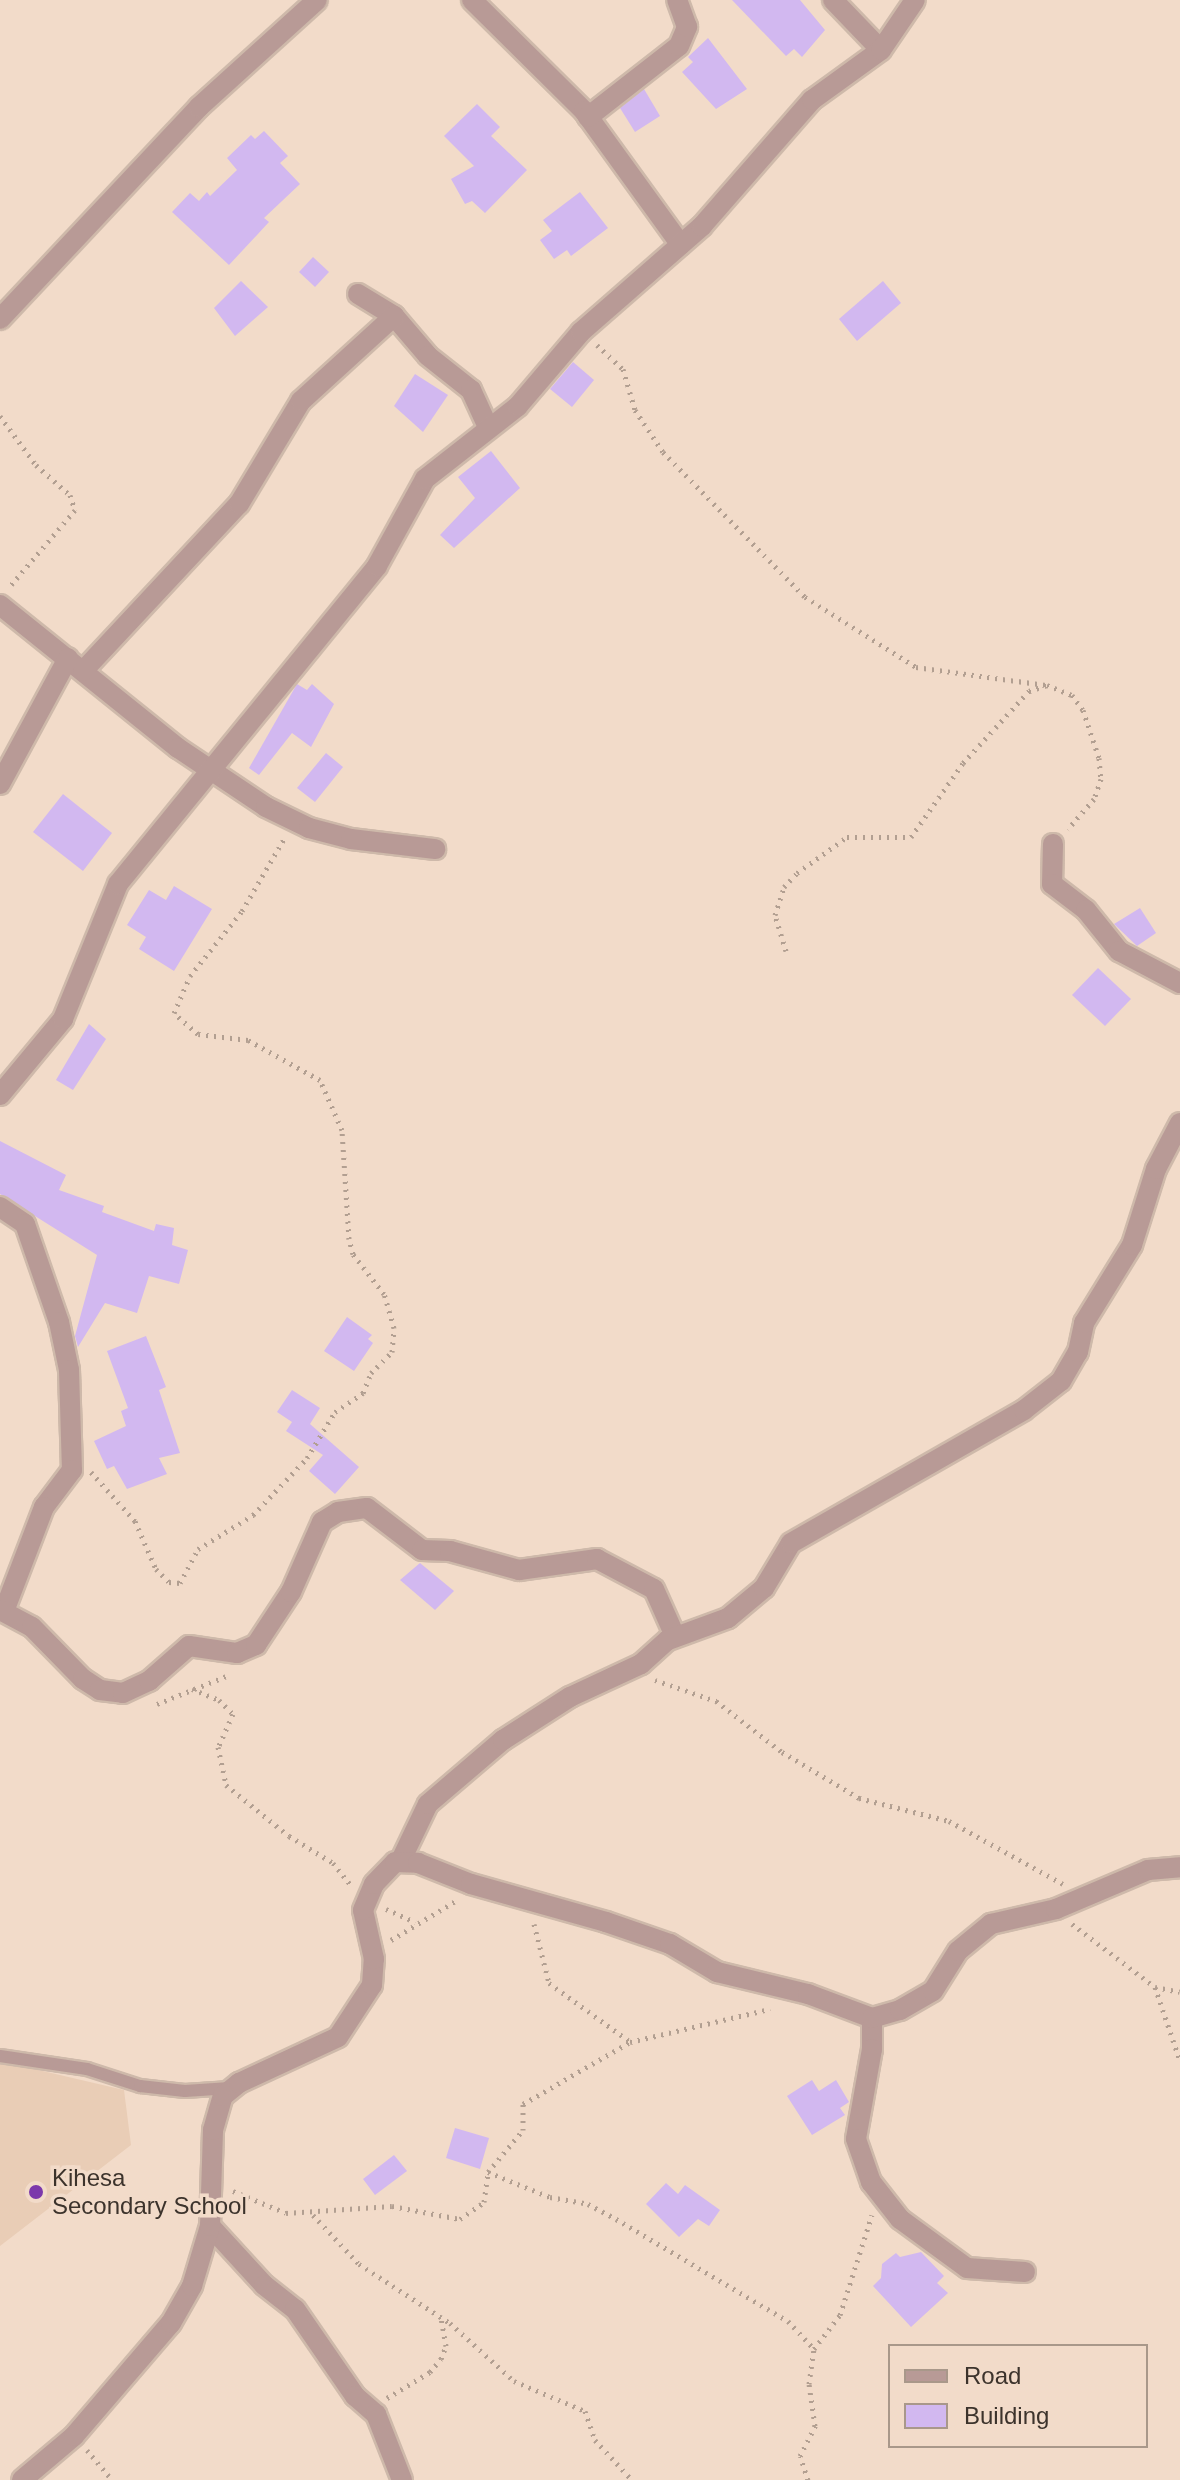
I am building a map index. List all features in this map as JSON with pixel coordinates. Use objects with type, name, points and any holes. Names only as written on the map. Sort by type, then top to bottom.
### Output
[{"type":"street","points":[[0,319],[199,107],[317,0]]},
{"type":"street","points":[[472,0],[588,117],[681,245]]},
{"type":"street","points":[[588,117],[679,46],[687,27],[677,0]]},
{"type":"street","points":[[833,0],[881,50]]},
{"type":"street","points":[[0,1095],[63,1019],[118,884],[207,770],[377,566],[425,479],[518,406],[581,332],[630,294],[681,245],[812,100],[881,50],[915,0]]},
{"type":"street","points":[[358,294],[394,316],[428,356],[479,400],[488,427]]},
{"type":"street","points":[[0,784],[76,665],[239,504],[301,401],[394,316]]},
{"type":"street","points":[[3,598],[76,665],[207,770],[294,821],[351,839],[435,849]]},
{"type":"street","points":[[1053,844],[1052,884],[1086,910],[1119,951],[1180,983]]},
{"type":"street","points":[[22,2480],[81,2428],[171,2323],[192,2286],[210,2226],[215,2182],[213,2130],[230,2088],[338,2037],[372,1985],[374,1959],[363,1910],[382,1873],[401,1860],[428,1804],[503,1740],[570,1697],[625,1673],[675,1636],[728,1618],[764,1588],[791,1543],[1024,1410],[1061,1381],[1078,1352],[1084,1323],[1132,1245],[1156,1169],[1180,1123]]},
{"type":"street","points":[[0,1207],[25,1224],[59,1322],[69,1370],[72,1470],[44,1507],[2,1611],[32,1627],[83,1679],[119,1694],[149,1681],[189,1646],[237,1653],[256,1645],[291,1592],[322,1522],[351,1508],[381,1515],[416,1548],[450,1551],[510,1569],[597,1559],[654,1589],[675,1636]]},
{"type":"street","points":[[401,1860],[471,1884],[653,1937],[717,1972],[799,1993],[872,2018],[900,2010],[933,1991],[958,1951],[980,1930],[1000,1920],[1056,1909],[1089,1898],[1148,1870],[1180,1867]]},
{"type":"street","points":[[872,2018],[872,2049],[856,2139],[879,2191],[900,2219],[967,2268],[1025,2272]]},
{"type":"street","points":[[210,2226],[264,2285],[295,2309],[355,2396],[376,2414],[402,2480]]},
{"type":"lane","points":[[0,2056],[87,2069],[140,2086],[185,2091],[230,2088]]},
{"type":"path","points":[[581,332],[623,369],[635,410],[663,452],[805,597],[916,667],[1047,685],[1072,695],[1083,710],[1101,779],[1094,799],[1053,844]]},
{"type":"path","points":[[0,416],[36,465],[70,495],[75,510],[3,598]]},
{"type":"path","points":[[786,951],[775,915],[784,887],[797,873],[847,837],[911,837],[963,763],[1029,691],[1047,685]]},
{"type":"path","points":[[72,1470],[83,1467],[91,1473],[135,1521],[156,1569],[169,1582],[180,1583],[198,1549],[253,1515],[307,1458],[326,1423],[363,1393],[371,1373],[392,1352],[394,1328],[384,1294],[353,1254],[349,1239],[342,1130],[320,1080],[248,1040],[198,1034],[174,1013],[190,976],[242,911],[294,821]]},
{"type":"path","points":[[119,1694],[151,1704],[237,1671],[256,1645]]},
{"type":"path","points":[[625,1673],[716,1701],[782,1752],[859,1798],[949,1821],[1089,1898]]},
{"type":"path","points":[[192,1689],[219,1700],[233,1714],[218,1747],[226,1785],[289,1836],[333,1863],[369,1898],[415,1922]]},
{"type":"path","points":[[374,1959],[415,1922],[446,1907],[471,1884]]},
{"type":"path","points":[[518,1897],[544,1948],[549,1983],[630,2042]]},
{"type":"path","points":[[1056,1909],[1155,1987],[1180,1992]]},
{"type":"path","points":[[1155,1987],[1180,2061]]},
{"type":"path","points":[[215,2182],[275,2209],[312,2215],[392,2206],[460,2219],[484,2202],[488,2172],[523,2130],[523,2104],[630,2042],[750,2017],[799,1993]]},
{"type":"path","points":[[488,2172],[550,2197],[588,2204],[616,2219],[788,2321],[814,2349]]},
{"type":"path","points":[[808,2480],[800,2456],[815,2426],[809,2384],[814,2349],[840,2315],[879,2191]]},
{"type":"path","points":[[312,2215],[359,2264],[441,2318],[514,2381],[585,2411],[595,2440],[632,2480]]},
{"type":"path","points":[[376,2414],[397,2389],[424,2377],[441,2359],[446,2346],[441,2318]]},
{"type":"path","points":[[81,2428],[88,2452],[112,2480]]},
{"type":"shaded area","name":"Kihesa Secondary School","points":[[0,2061],[124,2090],[131,2145],[0,2246]]},
{"type":"building","points":[[732,0],[800,0],[825,30],[802,57],[794,49],[786,56]]},
{"type":"building","points":[[708,38],[747,89],[716,109],[682,72],[693,62],[688,57]]},
{"type":"building","points":[[644,89],[660,116],[635,132],[620,108]]},
{"type":"building","points":[[477,104],[500,127],[491,136],[527,170],[485,213],[472,201],[465,204],[451,179],[474,166],[444,136]]},
{"type":"building","points":[[264,131],[288,156],[280,163],[300,184],[264,218],[269,222],[229,265],[172,212],[190,193],[199,201],[207,192],[210,196],[237,170],[227,158],[251,135],[255,139]]},
{"type":"building","points":[[580,192],[608,228],[571,256],[567,250],[554,259],[540,240],[552,231],[543,220]]},
{"type":"building","points":[[313,257],[329,272],[315,287],[299,272]]},
{"type":"building","points":[[241,281],[268,307],[235,336],[214,308]]},
{"type":"building","points":[[883,281],[901,303],[857,341],[839,319]]},
{"type":"building","points":[[573,362],[594,380],[572,407],[550,389]]},
{"type":"building","points":[[415,374],[448,395],[423,432],[394,406]]},
{"type":"building","points":[[491,451],[520,488],[454,548],[440,535],[475,498],[458,477]]},
{"type":"building","points":[[297,684],[307,690],[312,684],[334,704],[311,747],[292,733],[259,775],[249,768]]},
{"type":"building","points":[[326,753],[343,767],[315,802],[297,788]]},
{"type":"building","points":[[63,794],[112,833],[83,871],[33,832]]},
{"type":"building","points":[[174,886],[212,909],[174,971],[139,949],[146,937],[127,925],[149,890],[166,900]]},
{"type":"building","points":[[1140,908],[1156,933],[1137,946],[1114,924]]},
{"type":"building","points":[[1098,968],[1131,999],[1105,1026],[1072,995]]},
{"type":"building","points":[[89,1024],[106,1039],[73,1090],[56,1080]]},
{"type":"building","points":[[0,1141],[66,1175],[59,1190],[104,1206],[102,1212],[154,1231],[156,1224],[174,1228],[172,1245],[188,1250],[179,1284],[149,1276],[137,1313],[105,1303],[78,1347],[75,1336],[97,1255],[0,1194]]},
{"type":"building","points":[[347,1317],[372,1335],[368,1339],[373,1343],[354,1371],[324,1351]]},
{"type":"building","points":[[146,1336],[166,1387],[159,1390],[180,1453],[159,1458],[167,1474],[127,1489],[114,1466],[107,1469],[94,1441],[126,1426],[121,1411],[128,1408],[107,1351]]},
{"type":"building","points":[[292,1390],[320,1408],[310,1424],[359,1467],[335,1494],[309,1471],[323,1455],[286,1431],[292,1422],[277,1412]]},
{"type":"building","points":[[420,1563],[454,1591],[435,1610],[400,1580]]},
{"type":"building","points":[[812,2080],[819,2091],[836,2080],[849,2102],[840,2108],[845,2115],[812,2135],[787,2096]]},
{"type":"building","points":[[455,2128],[489,2138],[480,2169],[446,2158]]},
{"type":"building","points":[[394,2155],[407,2171],[375,2195],[363,2179]]},
{"type":"building","points":[[666,2183],[678,2194],[685,2185],[720,2210],[709,2226],[698,2219],[679,2237],[646,2204]]},
{"type":"building","points":[[921,2252],[944,2276],[937,2283],[948,2293],[911,2327],[873,2286],[881,2278],[882,2264],[896,2253],[900,2257]]},
{"type":"place","name":"Kihesa Secondary School","points":[[36,2192]]}]
